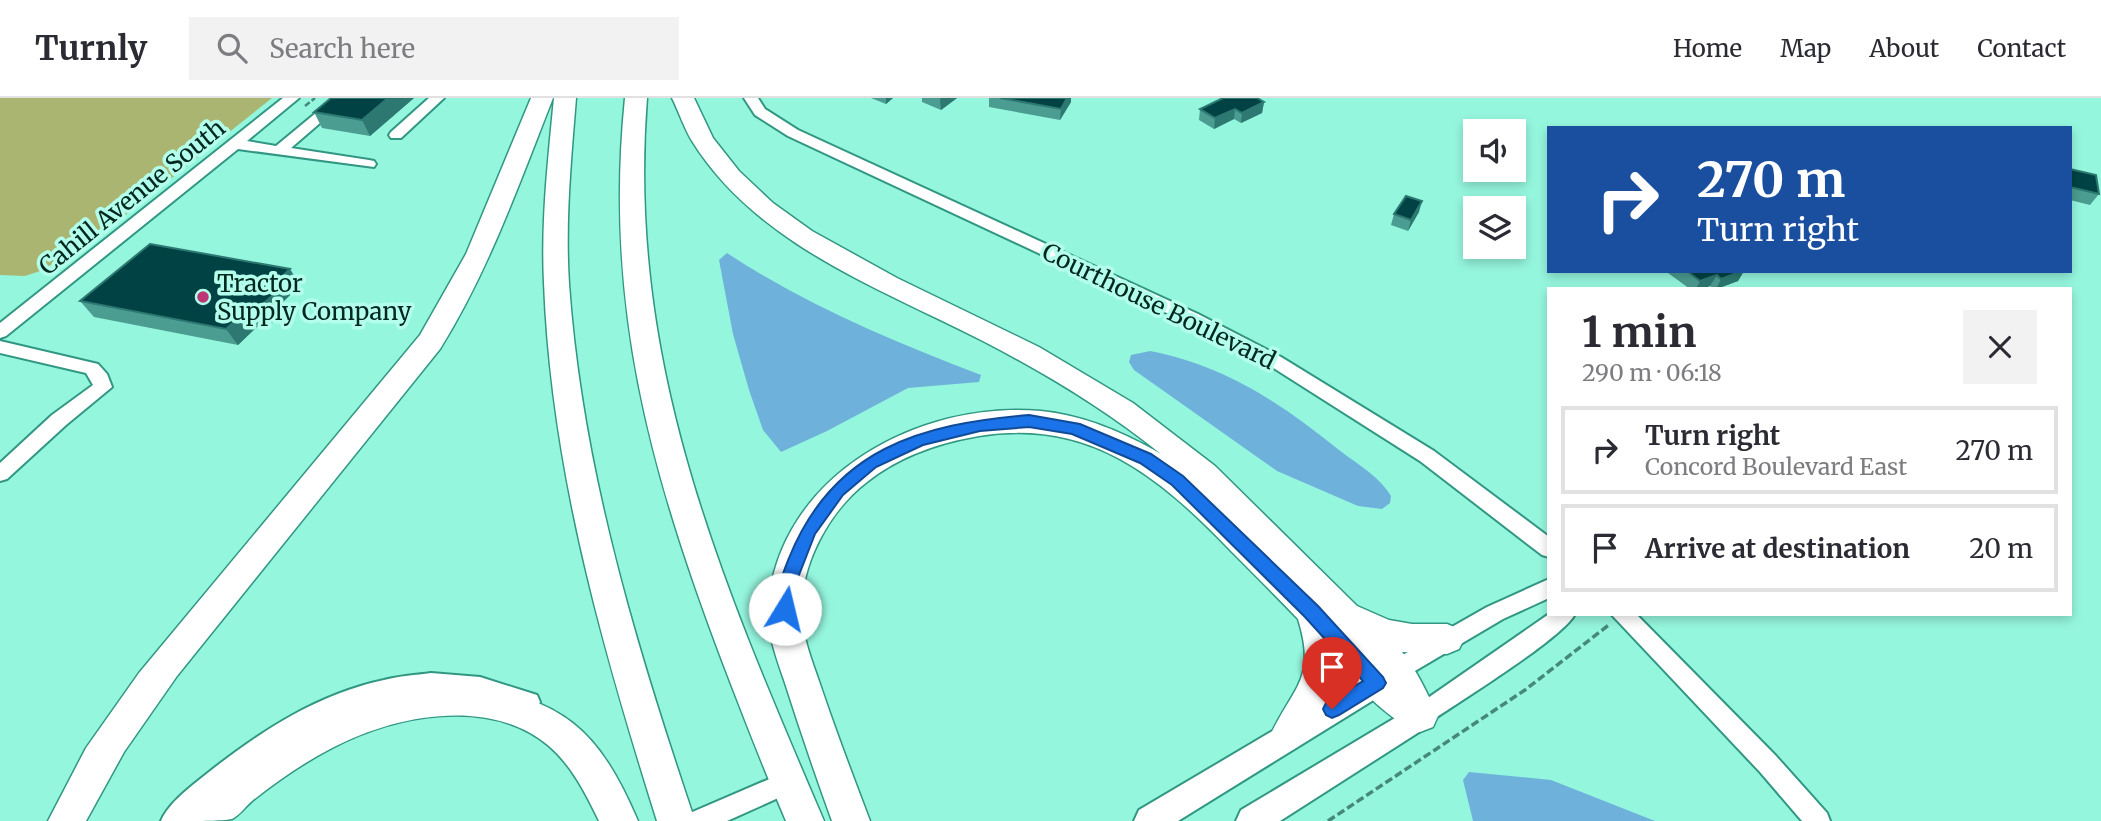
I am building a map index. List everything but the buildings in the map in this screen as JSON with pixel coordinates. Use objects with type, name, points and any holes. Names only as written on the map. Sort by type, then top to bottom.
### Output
[{"type":"highway","points":[[67,821],[90,775],[131,709],[230,583],[401,381],[431,340],[457,300],[480,252],[542,98]]},
{"type":"highway","points":[[565,98],[558,160],[554,238],[567,387],[578,466],[600,571],[676,821]]},
{"type":"highway","points":[[636,98],[628,204],[642,322],[667,449],[692,536],[805,821]]},
{"type":"highway","points":[[683,98],[695,126],[733,178],[799,233],[847,263],[1060,369],[1125,411],[1185,457],[1248,517],[1323,609],[1386,677],[1395,700],[1420,716]]},
{"type":"highway","points":[[851,821],[790,647],[785,609],[791,575],[808,531],[838,491],[870,463],[919,440],[980,425],[1029,421],[1074,428],[1146,458],[1177,481],[1323,609],[1385,635],[1424,640],[1447,639]]},
{"type":"highway","points":[[1288,736],[1316,692],[1324,664],[1323,609]]},
{"type":"highway","points":[[204,821],[237,789],[290,751],[324,733],[366,716],[403,706],[467,701],[498,705],[529,715],[552,727],[573,745],[591,768],[619,821]]},
{"type":"main road","points":[[1150,821],[1386,677]]},
{"type":"main road","points":[[1252,821],[1420,716]]},
{"type":"street","name":"Cahill Avenue South","points":[[0,332],[292,98]]},
{"type":"street","points":[[279,150],[342,98]]},
{"type":"street","points":[[396,135],[437,98]]},
{"type":"street","name":"Courthouse Boulevard","points":[[751,98],[760,112],[793,133],[1192,318],[1275,361],[1427,456],[1547,548]]},
{"type":"street","points":[[235,144],[369,164]]},
{"type":"street","points":[[0,347],[81,364],[98,374],[103,387],[59,420],[0,474]]},
{"type":"street","points":[[1386,677],[1447,639],[1523,598],[1547,589]]},
{"type":"street","points":[[1420,716],[1533,639],[1562,616]]},
{"type":"street","points":[[1624,616],[1768,764],[1818,821]]},
{"type":"street","points":[[173,821],[249,752],[288,727],[325,709],[396,687],[441,682],[498,690],[528,701],[552,716],[573,745]]},
{"type":"street","points":[[699,821],[788,782]]},
{"type":"path","points":[[1328,821],[1525,690],[1619,616]]},
{"type":"green space","points":[[0,98],[272,98],[94,240],[40,271],[25,276],[0,275]]},
{"type":"water","points":[[727,253],[756,272],[850,321],[981,375],[979,382],[908,388],[781,452],[763,430],[733,334],[719,260]]},
{"type":"water","points":[[1150,351],[1203,366],[1273,402],[1374,476],[1391,496],[1390,503],[1382,509],[1358,506],[1277,471],[1134,370],[1129,362],[1131,355]]},
{"type":"water","points":[[1469,772],[1551,780],[1655,821],[1473,821],[1463,780]]},
{"type":"place","name":"Tractor Supply Company","points":[[203,297]]},
{"type":"route","points":[[785,609],[791,575],[808,531],[838,491],[870,463],[919,440],[980,425],[1029,421],[1074,428],[1146,458],[1177,481],[1312,611],[1377,683],[1332,709]]}]
